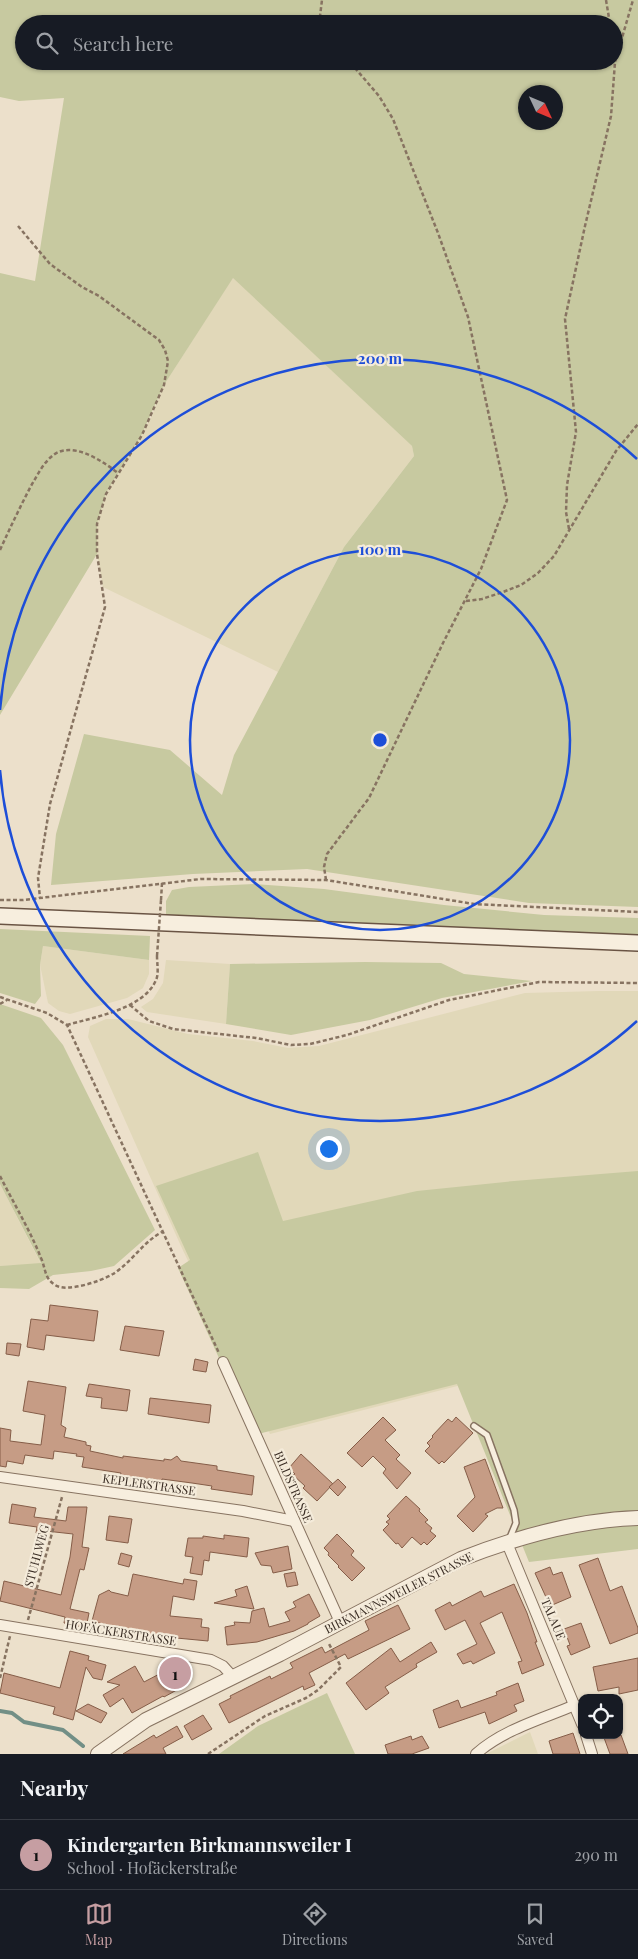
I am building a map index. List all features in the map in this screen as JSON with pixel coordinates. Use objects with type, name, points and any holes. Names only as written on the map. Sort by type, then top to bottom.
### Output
[{"type":"main road","points":[[0,916],[638,943]]},
{"type":"street","name":"BILDSTRASSE","points":[[223,1362],[340,1622]]},
{"type":"street","name":"KEPLERSTRASSE","points":[[0,1477],[243,1511],[294,1521]]},
{"type":"street","name":"BIRKMANNSWEILER STRASSE","points":[[98,1754],[146,1720],[280,1654],[461,1559],[507,1543],[562,1528],[638,1518]]},
{"type":"street","name":"TALAUE","points":[[507,1543],[578,1713]]},
{"type":"street","name":"HOFÄCKERSTRASSE","points":[[0,1625],[211,1660],[223,1666],[233,1677]]},
{"type":"street","points":[[476,1754],[486,1745],[518,1729],[575,1705]]},
{"type":"street","points":[[587,1739],[592,1754]]},
{"type":"lane","points":[[474,1426],[487,1435],[514,1510],[516,1523],[507,1543]]},
{"type":"path","points":[[320,15],[322,0]]},
{"type":"path","points":[[606,0],[608,15]]},
{"type":"path","points":[[623,34],[633,0]]},
{"type":"path","points":[[326,880],[324,867],[327,854],[369,798],[443,643],[481,569],[507,500],[468,317],[438,233],[393,119],[379,96],[357,70]]},
{"type":"path","points":[[569,529],[566,512],[576,432],[565,319],[584,226],[611,116],[614,70]]},
{"type":"path","points":[[18,226],[50,264],[82,287],[121,311],[158,340],[165,350],[168,360],[159,400],[142,434],[106,494],[97,524],[97,554],[104,608],[50,804],[38,878],[40,898]]},
{"type":"path","points":[[466,601],[482,599],[503,592],[521,585],[538,573],[554,556],[616,451],[638,424]]},
{"type":"path","points":[[0,550],[17,512],[42,466],[52,456],[63,451],[76,451],[89,455],[118,472]]},
{"type":"path","points":[[0,900],[23,900],[201,879],[326,880],[474,904],[638,912]]},
{"type":"path","points":[[67,1025],[130,1005],[147,994],[157,979],[162,883]]},
{"type":"path","points":[[130,1005],[149,1021],[173,1029],[256,1038],[291,1046],[310,1044],[347,1035],[449,1000],[539,982],[638,983]]},
{"type":"path","points":[[0,997],[47,1013],[67,1025],[223,1362]]},
{"type":"path","points":[[0,1004],[8,1000]]},
{"type":"path","points":[[0,1176],[42,1260],[46,1276],[56,1286],[68,1287],[90,1284],[112,1274],[129,1261],[152,1237],[162,1232]]},
{"type":"path","name":"STUHLWEG","points":[[26,1630],[65,1486]]},
{"type":"path","points":[[0,1678],[12,1628]]},
{"type":"path","points":[[208,1754],[265,1716],[306,1698],[318,1690],[341,1667],[323,1632]]},
{"type":"shaded area","points":[[233,277],[412,446],[414,456],[344,547],[278,672],[103,587],[97,554],[97,524],[106,494],[151,418],[164,385]]},
{"type":"shaded area","points":[[43,946],[149,960],[149,974],[143,988],[127,998],[70,1014],[59,1011],[48,1003],[40,965]]},
{"type":"shaded area","points":[[166,960],[230,964],[226,1024],[147,1012],[141,1007],[153,999],[163,983]]},
{"type":"shaded area","points":[[638,991],[638,1502],[473,1382],[270,1434],[180,1244],[88,1037],[90,1026],[106,1019],[128,1019],[188,1034],[253,1041],[288,1048],[319,1046],[525,993]]},
{"type":"shaded area","points":[[0,1184],[41,1264],[0,1266]]},
{"type":"shaded area","points":[[530,1732],[538,1754],[487,1754],[488,1753]]},
{"type":"green space","points":[[0,0],[638,0],[638,907],[529,903],[307,869],[193,874],[51,885],[56,834],[84,734],[170,750],[222,795],[234,755],[344,547],[414,456],[412,446],[233,278],[164,385],[142,434],[106,493],[97,524],[97,554],[0,715],[0,273],[35,281],[64,98],[19,101],[0,97]]},
{"type":"green space","points":[[254,884],[324,889],[444,905],[544,915],[638,918],[638,938],[166,917],[166,901],[172,890],[189,887]]},
{"type":"green space","points":[[0,929],[150,936],[149,960],[43,946],[40,965],[41,996],[35,1004],[0,993]]},
{"type":"green space","points":[[441,963],[464,974],[532,981],[442,998],[370,1020],[291,1035],[226,1024],[230,964]]},
{"type":"green space","points":[[0,1004],[41,1018],[63,1045],[155,1230],[114,1266],[91,1271],[53,1275],[29,1289],[0,1288],[0,1266],[41,1263],[0,1184]]},
{"type":"green space","points":[[258,1152],[283,1221],[417,1191],[638,1171],[638,1549],[529,1562],[457,1384],[254,1435],[178,1268],[190,1260],[156,1186]]},
{"type":"green space","points":[[327,1693],[355,1754],[219,1754],[258,1726]]},
{"type":"building","points":[[50,1305],[98,1311],[94,1341],[46,1335],[44,1350],[27,1347],[31,1319],[48,1321]]},
{"type":"building","points":[[125,1326],[164,1331],[159,1356],[120,1350]]},
{"type":"building","points":[[7,1343],[21,1344],[19,1356],[6,1354]]},
{"type":"building","points":[[195,1359],[208,1362],[206,1372],[193,1370]]},
{"type":"building","points":[[28,1381],[66,1387],[61,1425],[66,1428],[64,1437],[86,1442],[86,1445],[91,1446],[90,1451],[123,1458],[123,1456],[164,1461],[164,1459],[171,1460],[177,1456],[181,1461],[217,1466],[217,1470],[254,1476],[252,1495],[211,1489],[212,1486],[192,1483],[120,1477],[121,1473],[82,1467],[84,1457],[76,1456],[77,1454],[54,1451],[53,1459],[25,1455],[23,1464],[7,1461],[6,1467],[0,1466],[0,1428],[11,1430],[10,1441],[41,1445],[45,1415],[23,1411]]},
{"type":"building","points":[[89,1384],[130,1390],[127,1411],[101,1408],[102,1398],[86,1396]]},
{"type":"building","points":[[150,1398],[211,1405],[209,1423],[148,1414]]},
{"type":"building","points":[[383,1417],[396,1430],[385,1440],[400,1455],[396,1459],[411,1473],[397,1489],[383,1473],[386,1469],[373,1456],[362,1467],[347,1453]]},
{"type":"building","points":[[456,1417],[473,1433],[444,1463],[442,1461],[439,1464],[425,1451],[430,1446],[427,1443],[448,1419],[452,1422]]},
{"type":"building","points":[[301,1454],[333,1484],[317,1501],[303,1488],[305,1486],[293,1475],[295,1474],[289,1468]]},
{"type":"building","points":[[485,1459],[503,1508],[497,1508],[485,1514],[488,1516],[473,1532],[457,1516],[475,1497],[464,1467]]},
{"type":"building","points":[[338,1479],[346,1487],[338,1496],[329,1487]]},
{"type":"building","points":[[406,1496],[420,1509],[419,1511],[428,1520],[425,1522],[432,1528],[430,1531],[436,1536],[427,1545],[424,1542],[421,1545],[412,1537],[402,1548],[383,1530],[389,1524],[386,1522],[390,1519],[387,1516]]},
{"type":"building","points":[[12,1504],[36,1508],[34,1517],[66,1521],[68,1507],[87,1507],[82,1547],[89,1548],[84,1570],[80,1569],[70,1609],[89,1613],[86,1628],[64,1623],[65,1617],[0,1601],[4,1581],[61,1595],[73,1534],[46,1531],[45,1534],[36,1533],[37,1527],[9,1523]]},
{"type":"building","points":[[109,1516],[132,1519],[128,1543],[106,1540]]},
{"type":"building","points":[[337,1534],[354,1551],[351,1555],[365,1568],[352,1581],[338,1567],[324,1548]]},
{"type":"building","points":[[224,1535],[249,1538],[247,1557],[210,1552],[209,1561],[204,1560],[202,1575],[190,1573],[193,1557],[185,1556],[188,1538],[203,1538],[203,1536],[224,1539]]},
{"type":"building","points":[[288,1546],[292,1569],[273,1573],[271,1566],[261,1565],[255,1553]]},
{"type":"building","points":[[121,1553],[132,1556],[129,1567],[118,1564]]},
{"type":"building","points":[[598,1558],[610,1591],[622,1586],[638,1628],[638,1633],[610,1644],[579,1565]]},
{"type":"building","points":[[550,1567],[553,1575],[562,1572],[571,1597],[550,1606],[535,1573]]},
{"type":"building","points":[[295,1572],[298,1585],[287,1587],[284,1574]]},
{"type":"building","points":[[133,1574],[183,1584],[184,1579],[197,1581],[194,1600],[173,1596],[170,1616],[202,1619],[201,1627],[209,1628],[208,1641],[166,1637],[165,1640],[118,1631],[118,1628],[92,1621],[99,1595],[109,1590],[128,1596]]},
{"type":"building","points":[[514,1584],[527,1613],[544,1665],[522,1674],[518,1662],[522,1661],[502,1612],[480,1623],[495,1653],[473,1664],[471,1661],[463,1664],[457,1654],[477,1644],[465,1620],[445,1630],[435,1610],[450,1602],[452,1606],[481,1591],[484,1597]]},
{"type":"building","points":[[247,1586],[254,1609],[214,1603],[237,1596],[235,1590]]},
{"type":"building","points":[[309,1594],[320,1616],[308,1624],[294,1631],[257,1642],[227,1645],[225,1627],[235,1625],[234,1622],[250,1623],[252,1611],[264,1608],[269,1627],[290,1621],[285,1612],[296,1607],[293,1602]]},
{"type":"building","points":[[398,1605],[410,1629],[348,1659],[345,1654],[309,1673],[315,1685],[304,1690],[303,1686],[229,1723],[219,1704],[231,1698],[230,1696],[270,1676],[271,1679],[293,1668],[290,1663],[322,1647],[325,1653],[369,1630],[365,1621]]},
{"type":"building","points":[[581,1623],[590,1647],[571,1655],[567,1646],[570,1645],[564,1629]]},
{"type":"building","points":[[431,1642],[437,1652],[416,1664],[417,1667],[385,1687],[389,1693],[366,1710],[346,1683],[391,1648],[400,1662]]},
{"type":"building","points":[[70,1651],[89,1656],[88,1660],[106,1665],[102,1680],[93,1678],[86,1667],[73,1720],[53,1714],[55,1707],[0,1693],[4,1673],[60,1688]]},
{"type":"building","points":[[638,1658],[638,1690],[619,1694],[619,1687],[598,1691],[593,1667]]},
{"type":"building","points":[[135,1666],[144,1682],[167,1670],[171,1677],[178,1673],[184,1686],[132,1713],[123,1698],[110,1707],[103,1695],[120,1685],[107,1682]]},
{"type":"building","points":[[518,1683],[524,1701],[514,1705],[517,1711],[489,1724],[485,1712],[439,1728],[433,1710],[458,1700],[461,1708],[497,1695],[496,1692]]},
{"type":"building","points":[[88,1704],[107,1713],[101,1723],[76,1711]]},
{"type":"building","points":[[203,1715],[212,1729],[192,1740],[184,1726]]},
{"type":"building","points":[[177,1726],[183,1737],[163,1748],[166,1754],[123,1754],[154,1735],[156,1738]]},
{"type":"building","points":[[573,1733],[580,1754],[553,1754],[549,1741]]},
{"type":"building","points":[[411,1736],[412,1740],[422,1736],[429,1748],[412,1754],[388,1754],[385,1745]]},
{"type":"building","points":[[604,1739],[622,1739],[628,1754],[610,1754]]},
{"type":"waterway","points":[[0,1711],[12,1713],[24,1722],[63,1730],[83,1746]]},
{"type":"place","name":"Kindergarten Birkmannsweiler I","points":[[175,1673]]}]
